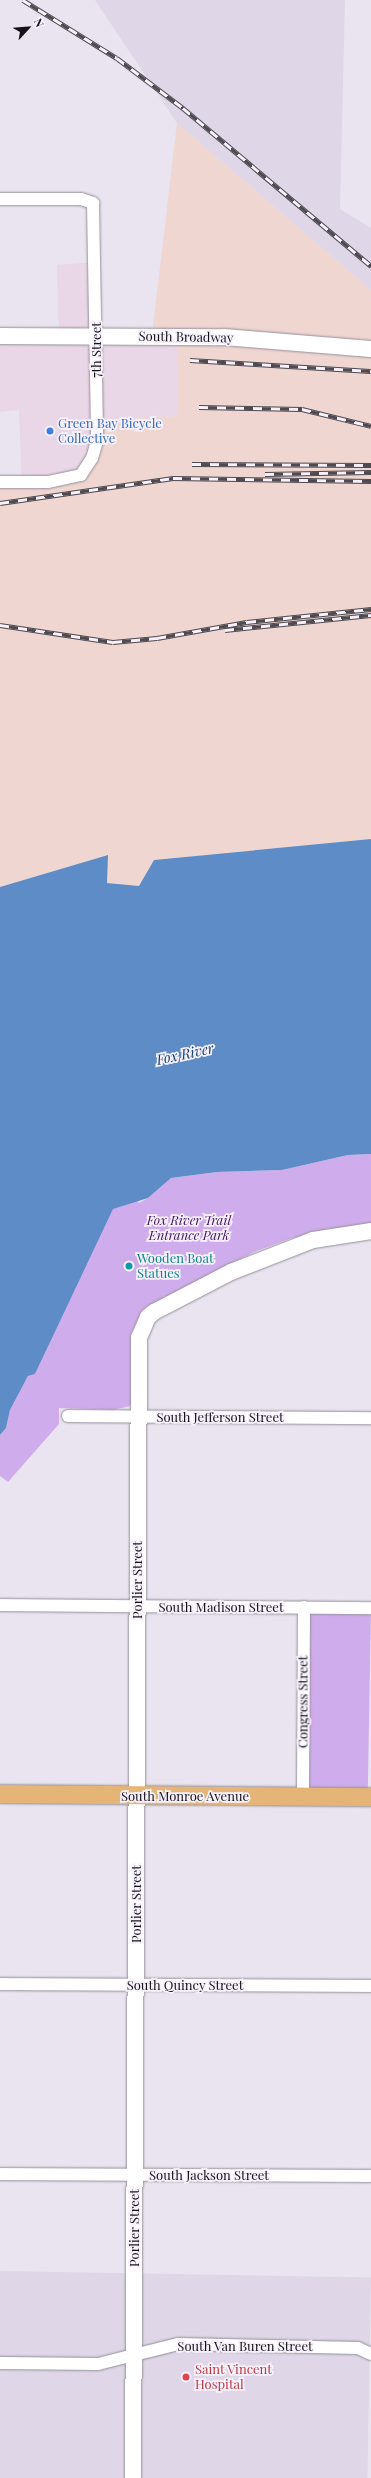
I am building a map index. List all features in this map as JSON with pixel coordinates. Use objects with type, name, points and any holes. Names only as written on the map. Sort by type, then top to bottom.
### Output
[{"type":"main road","name":"South Monroe Avenue","points":[[0,1794],[371,1797]]},
{"type":"street","name":"7th Street","points":[[0,199],[81,199],[93,203],[96,221],[97,441],[92,458],[81,475],[48,482],[0,482]]},
{"type":"street","name":"South Broadway","points":[[0,336],[224,337],[371,349]]},
{"type":"street","name":"Porlier Street","points":[[133,2478],[138,1417],[141,1330],[148,1317],[162,1306],[256,1261],[313,1240],[371,1231]]},
{"type":"street","name":"South Jefferson Street","points":[[68,1416],[371,1418]]},
{"type":"street","name":"South Madison Street","points":[[0,1605],[371,1608]]},
{"type":"street","name":"Congress Street","points":[[303,1797],[304,1607]]},
{"type":"street","name":"South Quincy Street","points":[[0,1984],[371,1986]]},
{"type":"street","name":"South Jackson Street","points":[[0,2174],[371,2176]]},
{"type":"street","name":"South Van Buren Street","points":[[0,2363],[98,2364],[178,2344],[358,2348],[371,2354]]},
{"type":"shaded area","points":[[95,0],[345,0],[340,209],[371,228],[371,290],[177,123]]},
{"type":"shaded area","points":[[177,123],[371,290],[371,839],[154,860],[139,886],[107,883],[107,855],[0,887],[0,482],[81,475],[97,421],[178,416],[178,336],[152,335]]},
{"type":"shaded area","points":[[96,262],[97,336],[178,336],[178,416],[97,421],[81,475],[22,482],[19,410],[0,412],[0,336],[59,336],[57,265]]},
{"type":"shaded area","name":"Saint Vincent Hospital","points":[[0,2271],[371,2277],[367,2478],[0,2478]]},
{"type":"green space","name":"Fox River Trail Entrance Park","points":[[116,1150],[139,1203],[148,1198],[171,1178],[217,1172],[282,1170],[348,1155],[371,1154],[371,1223],[292,1238],[254,1252],[146,1307],[131,1333],[133,1400],[130,1406],[113,1410],[59,1408],[59,1424],[8,1482],[0,1476],[0,1435],[6,1428],[10,1410],[28,1376],[35,1374],[48,1346]]},
{"type":"green space","points":[[304,1607],[371,1608],[368,1798],[301,1797]]},
{"type":"water","name":"Fox River","points":[[371,839],[371,1154],[348,1155],[282,1170],[217,1172],[171,1178],[148,1198],[113,1209],[35,1374],[28,1376],[10,1410],[6,1428],[0,1435],[0,887],[108,855],[107,883],[139,886],[154,860]]},
{"type":"railway","points":[[23,0],[117,58],[183,108],[371,266]]},
{"type":"railway","points":[[190,360],[371,371]]},
{"type":"railway","points":[[199,407],[302,409],[371,426]]},
{"type":"railway","points":[[192,464],[371,465]]},
{"type":"railway","points":[[265,474],[371,472]]},
{"type":"railway","points":[[0,503],[173,478],[371,481]]},
{"type":"railway","points":[[0,625],[113,642],[157,638],[247,622],[371,609]]},
{"type":"railway","points":[[225,630],[371,615]]},
{"type":"place","name":"Green Bay Bicycle Collective","points":[[50,431]]},
{"type":"place","name":"Wooden Boat Statues","points":[[129,1266]]},
{"type":"place","name":"Saint Vincent Hospital","points":[[186,2377]]}]
